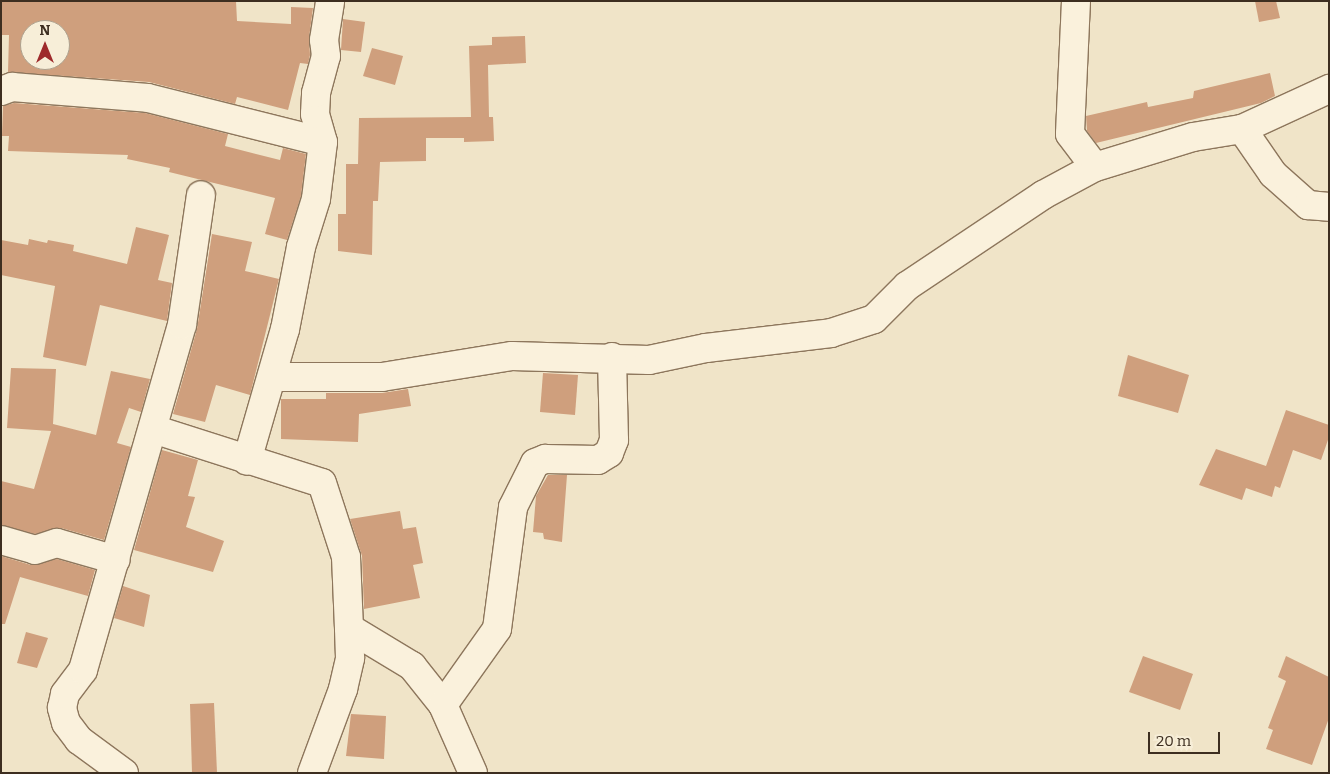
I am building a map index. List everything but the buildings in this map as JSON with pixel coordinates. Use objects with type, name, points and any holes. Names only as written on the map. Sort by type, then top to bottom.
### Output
[{"type":"street","points":[[248,460],[272,377],[301,247],[316,199],[323,142],[315,114],[316,93],[326,56],[324,40],[330,1]]},
{"type":"street","points":[[1076,1],[1070,134],[1095,167]]},
{"type":"street","points":[[1,91],[12,87],[148,98],[323,142]]},
{"type":"street","points":[[272,377],[382,377],[512,356],[612,357],[649,360],[706,348],[831,333],[874,319],[907,286],[1043,194],[1095,167],[1193,137],[1242,129],[1329,88]]},
{"type":"street","points":[[1242,129],[1273,174],[1308,205],[1329,207]]},
{"type":"street","points":[[124,773],[79,740],[66,723],[62,708],[65,694],[83,670],[182,325],[201,194]]},
{"type":"street","points":[[443,705],[497,629],[513,507],[535,462],[545,459],[598,460],[609,453],[614,440],[612,357]]},
{"type":"street","points":[[153,429],[248,460],[283,468],[322,483],[346,557],[350,658],[343,689],[312,773]]},
{"type":"street","points":[[1,540],[34,550],[57,543],[116,560]]},
{"type":"street","points":[[349,628],[412,666],[443,705],[473,773]]}]
